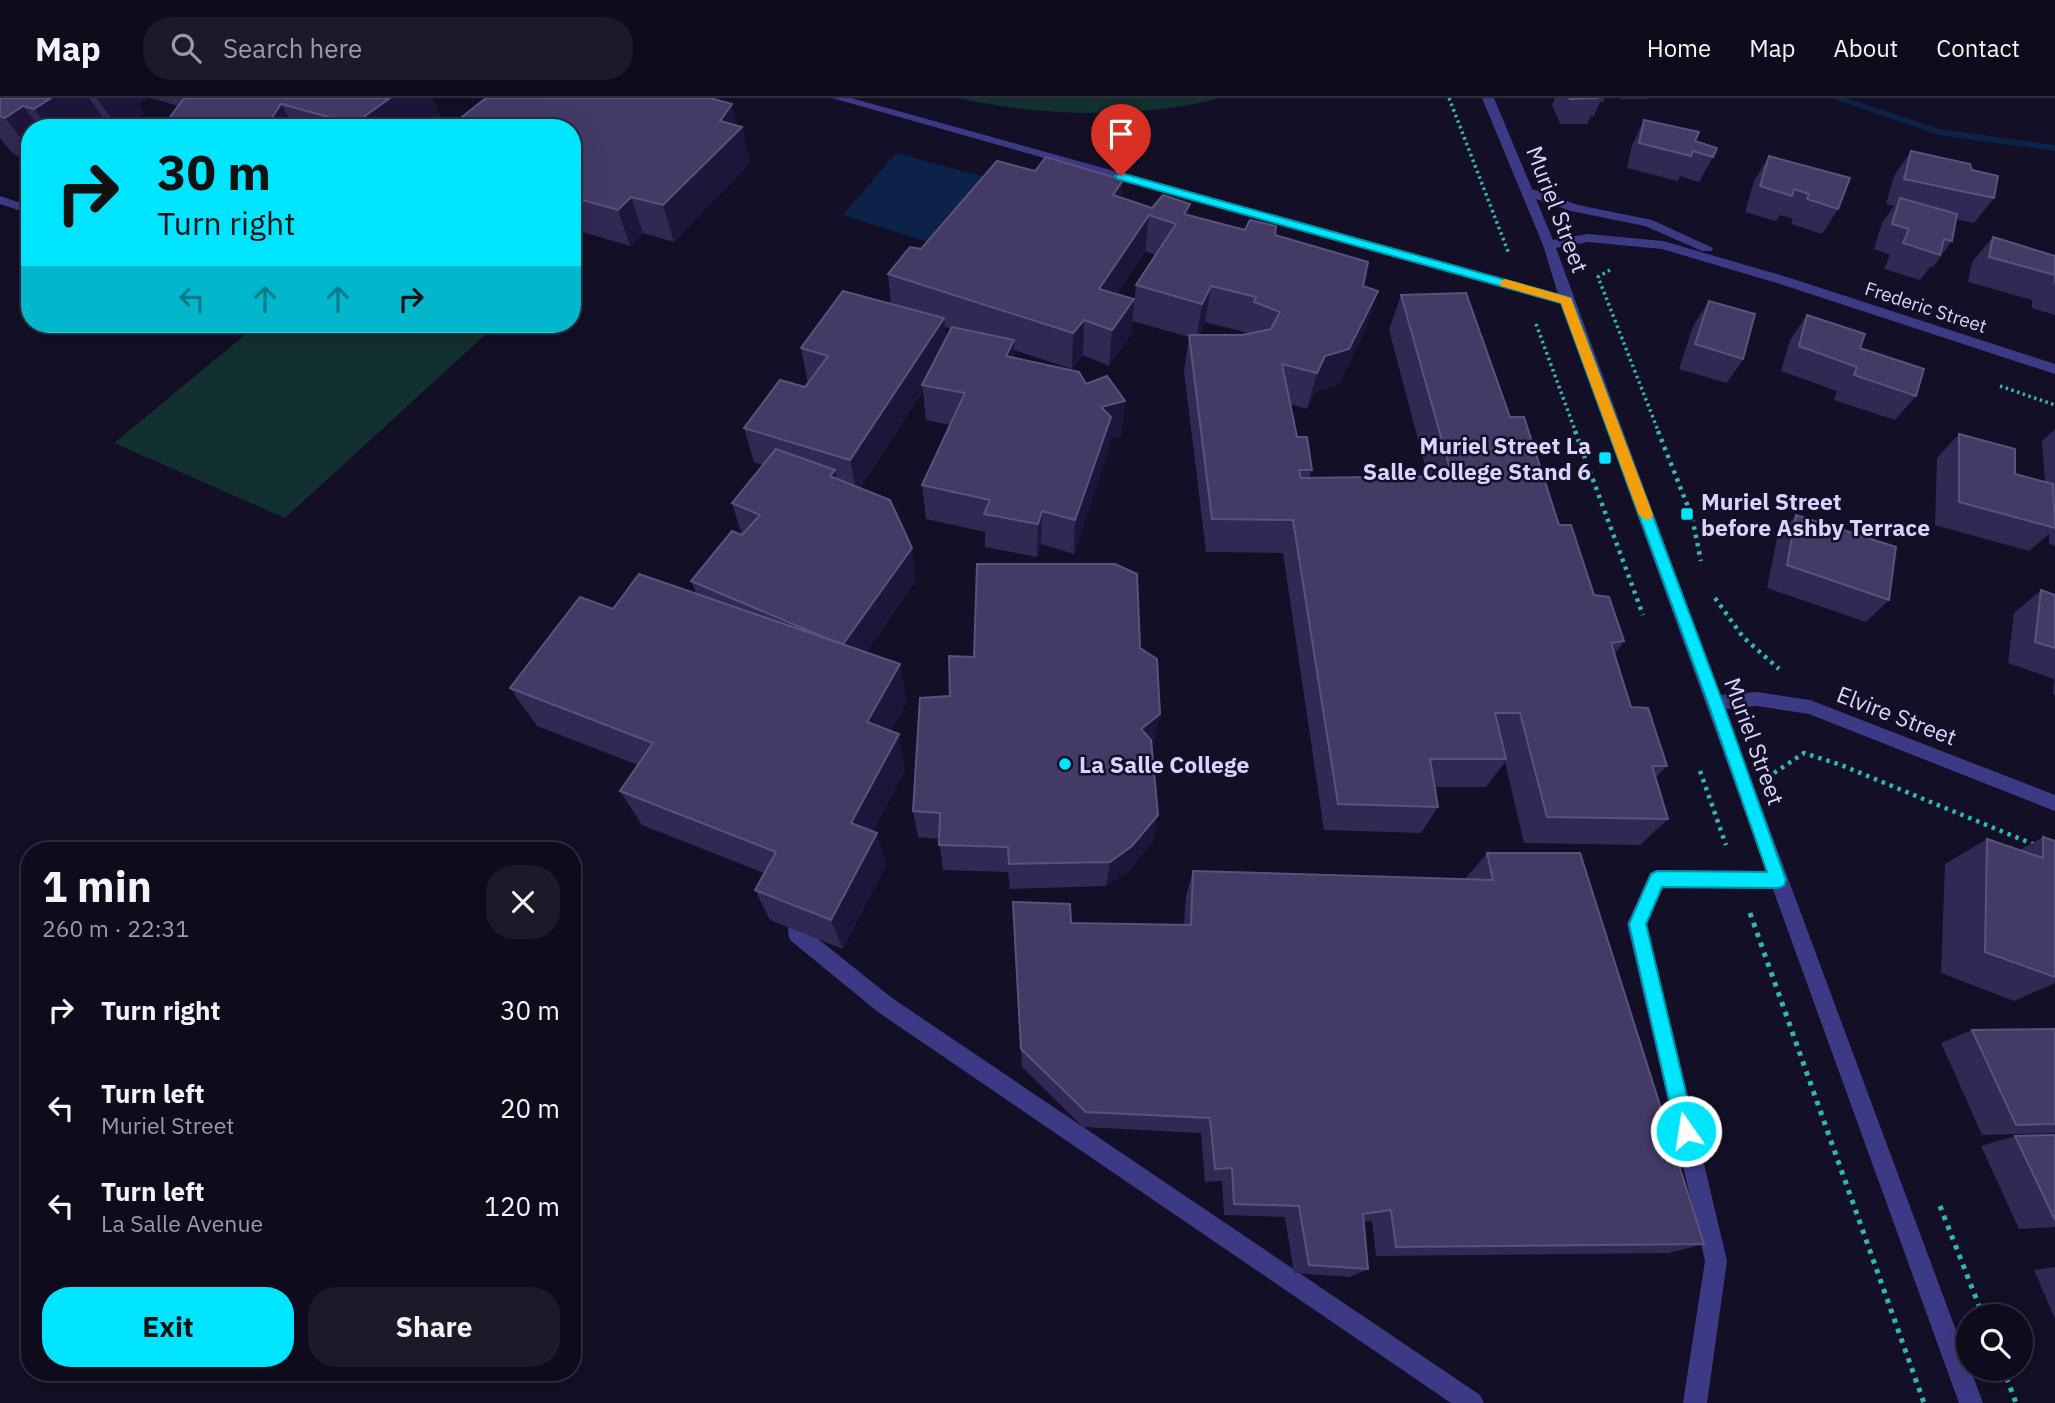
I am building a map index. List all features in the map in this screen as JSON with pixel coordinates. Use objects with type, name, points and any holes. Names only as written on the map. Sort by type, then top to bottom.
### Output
[{"type":"street","points":[[838,98],[1566,301]]},
{"type":"street","name":"Muriel Street","points":[[1488,98],[1524,191],[1549,245],[1566,301],[1716,703],[1778,880],[1971,1403]]},
{"type":"street","name":"Frederic Street","points":[[1524,191],[1575,208],[1648,223],[1785,281]]},
{"type":"street","points":[[0,200],[21,207]]},
{"type":"street","name":"Frederic Street","points":[[1549,245],[1588,238],[1663,245],[1785,281],[2055,369]]},
{"type":"street","name":"Elvire Street","points":[[1716,703],[1757,699],[1810,707],[2055,803]]},
{"type":"street","points":[[1695,1403],[1716,1261],[1637,924],[1657,879],[1778,880]]},
{"type":"street","points":[[802,894],[797,934],[885,1004],[1472,1403]]},
{"type":"path","points":[[1449,98],[1647,626]]},
{"type":"path","points":[[1620,264],[1598,277],[1692,517],[1704,571]]},
{"type":"path","points":[[1991,383],[2055,405]]},
{"type":"path","points":[[1712,591],[1736,629],[1762,657],[1782,671]]},
{"type":"path","points":[[1779,785],[1774,772],[1804,753],[1841,765],[2042,849]]},
{"type":"path","points":[[1698,766],[1924,1403]]},
{"type":"path","points":[[1938,1199],[1978,1304]]},
{"type":"path","points":[[2008,1381],[2016,1403]]},
{"type":"green space","points":[[958,98],[1219,98],[1155,110],[1088,113],[1022,109]]},
{"type":"green space","points":[[247,333],[487,333],[285,518],[114,443]]},
{"type":"water","points":[[896,153],[989,178],[934,244],[843,215]]},
{"type":"building","points":[[0,98],[51,98],[34,109],[23,106],[5,118],[0,116]]},
{"type":"building","points":[[184,98],[390,98],[361,119],[336,119],[281,104],[271,119],[169,119]]},
{"type":"building","points":[[486,98],[710,98],[732,104],[720,121],[742,127],[663,205],[631,197],[618,210],[581,200],[581,119],[459,119]]},
{"type":"building","points":[[1644,120],[1699,132],[1695,141],[1717,148],[1713,157],[1693,151],[1691,156],[1639,143]]},
{"type":"building","points":[[1911,151],[1970,164],[1972,170],[1998,176],[1994,198],[1904,179]]},
{"type":"building","points":[[1769,156],[1850,178],[1838,209],[1807,199],[1809,194],[1794,189],[1792,196],[1760,186]]},
{"type":"building","points":[[1046,157],[1123,180],[1113,195],[1152,208],[1163,195],[1190,204],[1184,214],[1245,230],[1250,220],[1276,226],[1275,235],[1368,262],[1363,286],[1378,291],[1349,349],[1325,356],[1317,373],[1282,364],[1297,437],[1307,437],[1312,470],[1299,470],[1301,478],[1452,476],[1401,295],[1466,293],[1510,417],[1524,417],[1559,525],[1571,525],[1594,595],[1609,597],[1624,641],[1611,643],[1631,707],[1648,708],[1667,766],[1652,766],[1668,819],[1547,817],[1520,713],[1495,713],[1506,759],[1430,759],[1438,807],[1338,804],[1293,520],[1212,519],[1189,335],[1242,335],[1271,329],[1280,312],[1254,302],[1256,297],[1211,286],[1202,304],[1136,285],[1176,224],[1149,215],[1099,289],[1134,299],[1112,330],[1084,320],[1073,333],[888,274],[910,247],[921,249],[997,161],[1035,171]]},
{"type":"building","points":[[1900,198],[1957,214],[1952,241],[1944,239],[1940,255],[1903,243],[1909,229],[1892,224]]},
{"type":"building","points":[[1993,237],[2055,256],[2055,275],[1989,257]]},
{"type":"building","points":[[843,291],[944,318],[850,460],[744,428],[780,380],[805,387],[828,356],[801,348]]},
{"type":"building","points":[[1709,301],[1755,314],[1743,359],[1695,344]]},
{"type":"building","points":[[1807,315],[1865,334],[1860,348],[1924,369],[1916,396],[1854,375],[1857,367],[1799,346]]},
{"type":"building","points":[[952,327],[1014,340],[1006,356],[1079,372],[1086,384],[1107,376],[1125,401],[1101,407],[1111,417],[1075,520],[1042,511],[1038,524],[984,514],[990,500],[922,485],[965,393],[922,385]]},
{"type":"building","points":[[1959,434],[2015,449],[2015,474],[2053,484],[2055,528],[1959,502]]},
{"type":"building","points":[[776,449],[835,470],[830,476],[890,500],[912,548],[843,644],[691,581],[732,531],[742,535],[760,515],[732,503]]},
{"type":"building","points":[[1796,515],[1896,547],[1889,600],[1787,565]]},
{"type":"building","points":[[977,564],[1115,564],[1137,574],[1140,648],[1157,659],[1160,714],[1141,729],[1151,740],[1158,815],[1132,846],[1110,862],[1009,864],[1008,847],[939,845],[940,813],[913,811],[920,698],[950,696],[949,656],[974,657]]},
{"type":"building","points":[[639,574],[900,664],[867,722],[899,734],[851,823],[877,833],[831,920],[755,890],[776,852],[620,791],[653,743],[510,688],[580,597],[613,609]]},
{"type":"building","points":[[2041,590],[2055,595],[2055,648],[2035,642]]},
{"type":"building","points":[[2043,837],[2055,841],[2055,977],[1985,952],[1987,839],[2043,858]]},
{"type":"building","points":[[1487,853],[1580,853],[1704,1244],[1396,1247],[1391,1210],[1363,1214],[1368,1269],[1309,1265],[1299,1206],[1234,1204],[1232,1168],[1215,1169],[1210,1118],[1086,1112],[1021,1049],[1013,902],[1070,904],[1071,923],[1191,925],[1193,871],[1493,880]]},
{"type":"building","points":[[2055,1029],[2055,1124],[2016,1125],[1972,1030]]},
{"type":"building","points":[[2055,1135],[2055,1220],[2015,1136]]},
{"type":"waterway","points":[[1837,98],[1938,132],[2055,148]]},
{"type":"slow traffic","points":[[1505,283],[1566,301],[1646,515]]},
{"type":"place","name":"Muriel Street La Salle College Stand 6","points":[[1605,458]]},
{"type":"place","name":"Muriel Street before Ashby Terrace","points":[[1687,514]]},
{"type":"place","name":"La Salle College","points":[[1065,764]]},
{"type":"route","points":[[1121,176],[1566,301],[1716,703],[1778,880],[1657,879],[1637,924],[1686,1131]]}]
